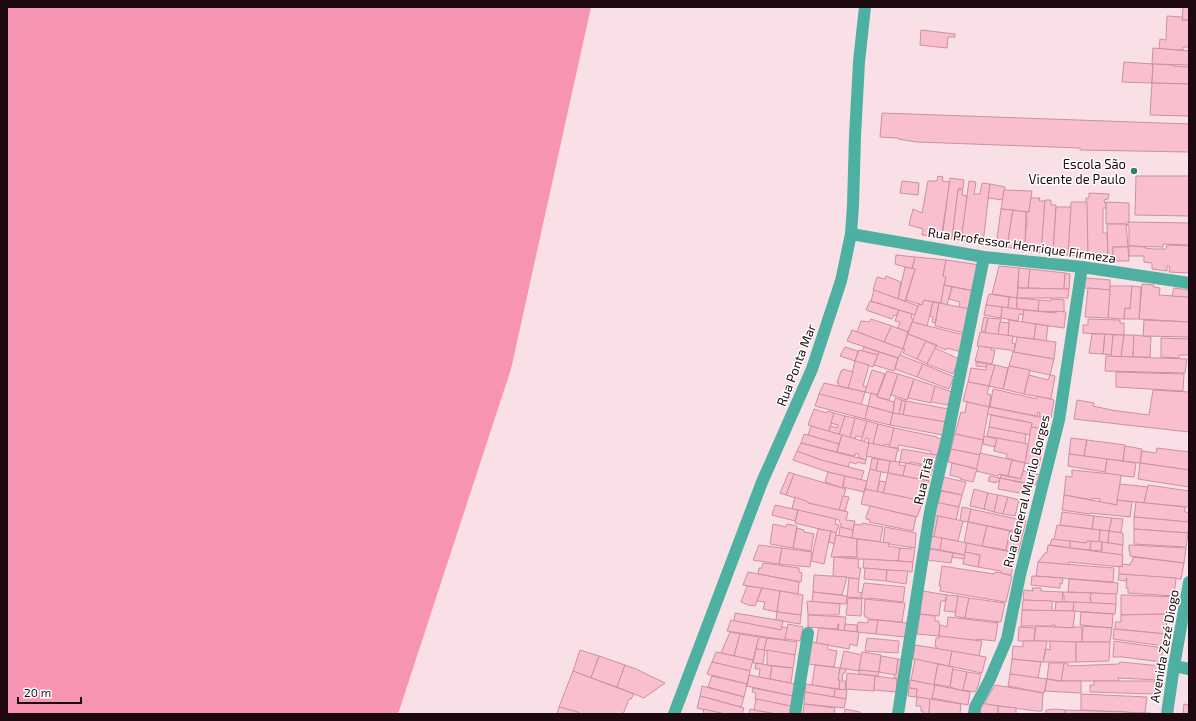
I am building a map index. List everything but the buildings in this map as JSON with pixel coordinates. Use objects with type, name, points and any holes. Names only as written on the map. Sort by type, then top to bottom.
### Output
[{"type":"street","name":"Rua Ponta Mar","points":[[674,714],[762,482],[812,369],[841,281],[851,234],[859,62],[865,7]]},
{"type":"street","name":"Rua Professor Henrique Firmeza","points":[[851,234],[984,257],[1082,267],[1189,283]]},
{"type":"street","name":"Rua Titã","points":[[898,714],[930,512],[948,434],[984,257]]},
{"type":"street","name":"Rua General Murilo Borges","points":[[974,714],[975,707],[989,681],[1007,640],[1020,575],[1059,420],[1082,267]]},
{"type":"street","name":"Avenida Zezé Diogo","points":[[1167,714],[1189,582]]},
{"type":"street","points":[[795,714],[808,633]]},
{"type":"street","points":[[1174,666],[1189,669]]},
{"type":"shaded area","points":[[7,7],[591,7],[511,369],[398,714],[7,714]]},
{"type":"place","name":"Escola São Vicente de Paulo","points":[[1134,171]]}]
